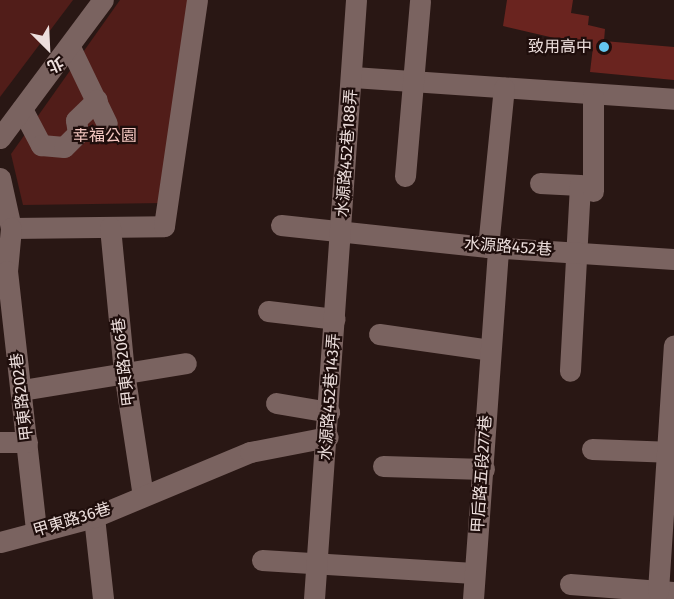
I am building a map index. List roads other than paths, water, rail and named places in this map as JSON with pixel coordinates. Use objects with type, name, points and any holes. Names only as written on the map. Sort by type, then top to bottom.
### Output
[{"type":"street","points":[[0,138],[103,0]]},
{"type":"street","points":[[10,228],[164,226],[197,0]]},
{"type":"street","name":"水源路452巷188弄","points":[[342,230],[356,0]]},
{"type":"street","points":[[405,176],[420,2]]},
{"type":"street","points":[[70,47],[107,124]]},
{"type":"street","name":"水源路452巷188弄","points":[[353,77],[674,99]]},
{"type":"street","name":"甲后路五段277巷","points":[[473,599],[484,469],[493,247],[504,88]]},
{"type":"street","points":[[593,95],[593,191]]},
{"type":"street","points":[[22,109],[41,145],[63,147],[78,134],[76,120],[97,100]]},
{"type":"street","name":"甲東路202巷","points":[[0,178],[10,228],[7,270],[36,531]]},
{"type":"street","points":[[540,183],[580,185],[570,371]]},
{"type":"street","name":"水源路452巷","points":[[281,225],[493,247],[674,259]]},
{"type":"street","name":"甲東路206巷","points":[[110,227],[124,372],[142,496]]},
{"type":"street","name":"水源路452巷143弄","points":[[314,599],[342,230]]},
{"type":"street","points":[[268,310],[335,319]]},
{"type":"street","points":[[379,334],[490,350]]},
{"type":"street","points":[[570,584],[666,592],[674,346]]},
{"type":"street","points":[[22,390],[186,363]]},
{"type":"street","points":[[276,403],[329,412]]},
{"type":"street","name":"甲東路36巷","points":[[0,542],[94,517],[250,452],[328,436]]},
{"type":"street","points":[[0,442],[27,442]]},
{"type":"street","points":[[592,449],[670,452]]},
{"type":"street","points":[[383,466],[484,469]]},
{"type":"street","points":[[94,517],[103,599]]},
{"type":"street","points":[[262,560],[474,573]]},
{"type":"place","name":"致用高中","points":[[604,47]]},
{"type":"park label","name":"幸福公園","points":[[105,136]]}]
